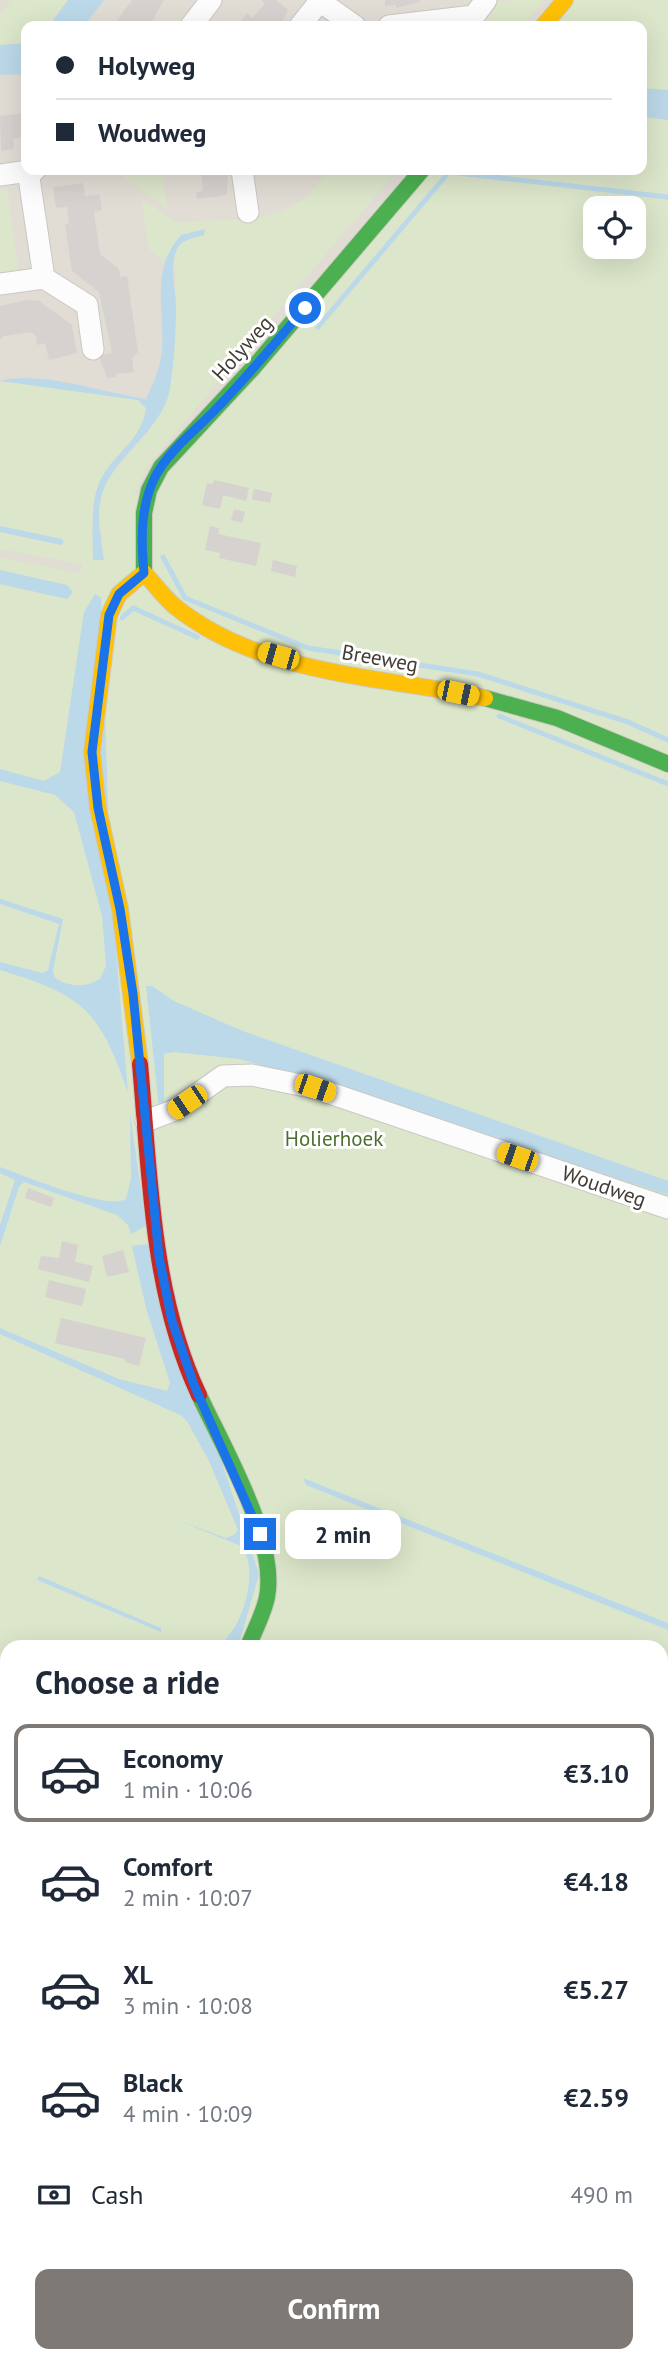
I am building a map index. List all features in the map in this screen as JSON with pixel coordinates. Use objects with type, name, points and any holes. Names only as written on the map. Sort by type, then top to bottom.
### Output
[{"type":"street","points":[[195,21],[211,0]]},
{"type":"street","points":[[304,21],[319,0],[348,21]]},
{"type":"street","points":[[442,21],[474,16],[486,0]]},
{"type":"street","points":[[547,21],[565,0]]},
{"type":"street","points":[[0,175],[21,172]]},
{"type":"street","points":[[32,175],[44,278]]},
{"type":"street","points":[[244,175],[248,212]]},
{"type":"street","name":"Holyweg","points":[[144,573],[141,539],[145,507],[154,478],[170,454],[243,379],[418,175]]},
{"type":"street","points":[[0,285],[44,278],[87,305],[93,349]]},
{"type":"street","points":[[144,573],[119,594],[109,615],[92,752],[98,808],[120,909],[131,982],[159,1257],[172,1321],[194,1385],[253,1512],[266,1559],[267,1596],[251,1640]]},
{"type":"street","name":"Breeweg","points":[[144,573],[160,596],[180,613],[209,630],[258,650],[318,668],[520,706],[668,764]]},
{"type":"street","name":"Woudweg","points":[[146,1121],[175,1110],[223,1076],[252,1076],[315,1088],[668,1208]]},
{"type":"shaded area","points":[[0,0],[553,0],[535,21],[21,21],[21,175],[406,175],[135,497],[78,574],[0,629]]},
{"type":"green space","points":[[11,0],[68,0],[53,21],[21,21],[21,43],[0,45],[0,15]]},
{"type":"green space","points":[[493,0],[508,3],[511,0],[544,0],[527,21],[461,21]]},
{"type":"green space","name":"Holierhoek","points":[[553,0],[668,0],[668,1640],[0,1640],[0,584],[48,595],[63,584],[0,570],[0,558],[79,573],[85,565],[0,549],[0,532],[61,545],[63,540],[0,526],[0,383],[12,381],[138,400],[146,408],[139,429],[109,468],[99,486],[93,514],[93,553],[102,542],[99,511],[108,479],[148,431],[169,393],[176,307],[174,256],[178,246],[186,240],[204,235],[181,235],[163,262],[148,248],[142,198],[176,223],[239,219],[271,214],[299,202],[325,175],[393,175],[149,464],[131,501],[406,175],[647,175],[647,21],[535,21]]},
{"type":"green space","points":[[121,175],[163,175],[167,209]]},
{"type":"green space","points":[[7,188],[19,273],[0,276],[0,189]]},
{"type":"water","points":[[68,0],[104,0],[88,21],[53,21]]},
{"type":"water","points":[[21,43],[21,74],[0,75],[0,45]]},
{"type":"water","points":[[647,88],[668,90],[668,120],[647,118]]},
{"type":"water","points":[[205,229],[204,235],[189,239],[177,249],[173,270],[176,301],[174,358],[166,403],[149,429],[118,465],[103,491],[99,516],[104,560],[93,560],[93,517],[99,484],[109,466],[139,429],[146,408],[138,400],[0,381],[16,378],[53,380],[146,399],[162,354],[161,288],[166,261],[181,235]]},
{"type":"water","points":[[0,526],[62,539],[64,542],[61,545],[0,532]]},
{"type":"water","points":[[0,570],[67,585],[73,592],[67,599],[0,584]]},
{"type":"water","points":[[95,594],[101,598],[111,891],[128,1092],[107,1041],[84,1009],[51,988],[0,970],[0,962],[42,973],[48,970],[59,924],[0,904],[0,899],[63,919],[53,971],[55,978],[72,985],[88,984],[100,979],[106,966],[102,916],[74,812],[55,795],[0,781],[0,769],[44,781],[60,772],[84,612]]},
{"type":"water","points":[[146,986],[152,986],[174,1001],[240,1030],[668,1181],[668,1195],[309,1078],[239,1059],[174,1052],[164,1054],[164,1103],[159,1108]]},
{"type":"water","points":[[130,1113],[146,1226],[131,1234],[128,1225],[117,1215],[24,1182],[19,1187],[0,1246],[0,1225],[15,1180],[0,1173],[0,1167],[84,1196],[116,1201],[126,1199],[131,1178]]},
{"type":"water","points":[[149,1244],[259,1574],[240,1640],[225,1640],[234,1629],[246,1600],[249,1585],[247,1557],[241,1546],[175,1519],[226,1538],[238,1530],[209,1461],[187,1421],[180,1415],[0,1334],[0,1328],[119,1379],[167,1391],[170,1383],[146,1308],[132,1246]]},
{"type":"water","points":[[303,1478],[668,1623],[668,1630],[306,1485]]},
{"type":"water","points":[[39,1576],[161,1628],[161,1632],[37,1580]]},
{"type":"building","points":[[132,0],[164,0],[152,21],[117,21]]},
{"type":"building","points":[[261,0],[276,0],[288,10],[282,21],[241,21],[247,13],[253,18],[265,3]]},
{"type":"building","points":[[385,0],[420,2],[396,8],[396,5],[385,6]]},
{"type":"building","points":[[21,114],[21,138],[13,139],[14,149],[1,151],[0,116]]},
{"type":"building","points":[[201,175],[228,175],[227,195],[197,199],[196,192],[203,191]]},
{"type":"building","points":[[83,183],[85,196],[100,195],[102,210],[94,212],[100,254],[119,269],[120,277],[127,276],[138,352],[132,358],[134,372],[116,374],[116,377],[107,378],[101,362],[100,355],[112,353],[99,292],[72,271],[65,224],[69,223],[67,207],[56,208],[53,187]]},
{"type":"building","points":[[26,300],[39,301],[72,325],[77,353],[49,360],[45,343],[37,345],[36,336],[31,332],[3,336],[0,340],[0,306]]},
{"type":"building","points":[[214,480],[249,488],[246,501],[223,495],[220,509],[202,505],[207,483],[213,484]]},
{"type":"building","points":[[254,489],[272,493],[270,503],[252,499]]},
{"type":"building","points":[[234,509],[245,512],[242,523],[231,520]]},
{"type":"building","points":[[210,526],[219,528],[218,534],[261,543],[256,566],[219,558],[220,553],[205,550]]},
{"type":"building","points":[[273,560],[297,566],[295,577],[271,571]]},
{"type":"building","points":[[28,1188],[54,1198],[51,1207],[25,1198]]},
{"type":"building","points":[[62,1241],[78,1245],[75,1262],[93,1266],[89,1282],[38,1269],[41,1256],[59,1258]]},
{"type":"building","points":[[123,1250],[129,1272],[107,1277],[102,1256]]},
{"type":"building","points":[[49,1280],[86,1289],[82,1306],[45,1297]]},
{"type":"building","points":[[61,1318],[146,1338],[139,1366],[125,1362],[125,1359],[55,1343]]},
{"type":"waterway","points":[[318,327],[446,175]]},
{"type":"waterway","points":[[475,175],[668,197]]},
{"type":"waterway","points":[[163,557],[185,598],[308,648],[478,674],[628,722],[668,740]]},
{"type":"waterway","points":[[122,618],[133,608],[197,637]]},
{"type":"waterway","points":[[499,716],[668,784]]},
{"type":"traffic: fast","points":[[144,573],[144,513],[149,490],[161,467],[253,368],[418,175]]},
{"type":"traffic: fast","points":[[485,698],[557,718],[668,764]]},
{"type":"traffic: fast","points":[[199,1395],[246,1494],[264,1549],[268,1574],[267,1597],[251,1640]]},
{"type":"traffic: slow","points":[[547,21],[565,0]]},
{"type":"traffic: slow","points":[[140,1064],[120,909],[98,808],[92,752],[109,615],[119,594],[144,573]]},
{"type":"traffic: slow","points":[[144,573],[177,608],[211,630],[247,648],[285,661],[325,670],[485,698]]},
{"type":"traffic: jam","points":[[140,1064],[150,1190],[162,1274],[183,1356],[199,1395]]},
{"type":"route","points":[[260,1534],[253,1512],[194,1385],[172,1321],[156,1233],[133,994],[120,909],[98,808],[92,752],[109,615],[119,594],[144,573],[141,539],[145,507],[154,478],[170,454],[216,409],[305,308]]}]
